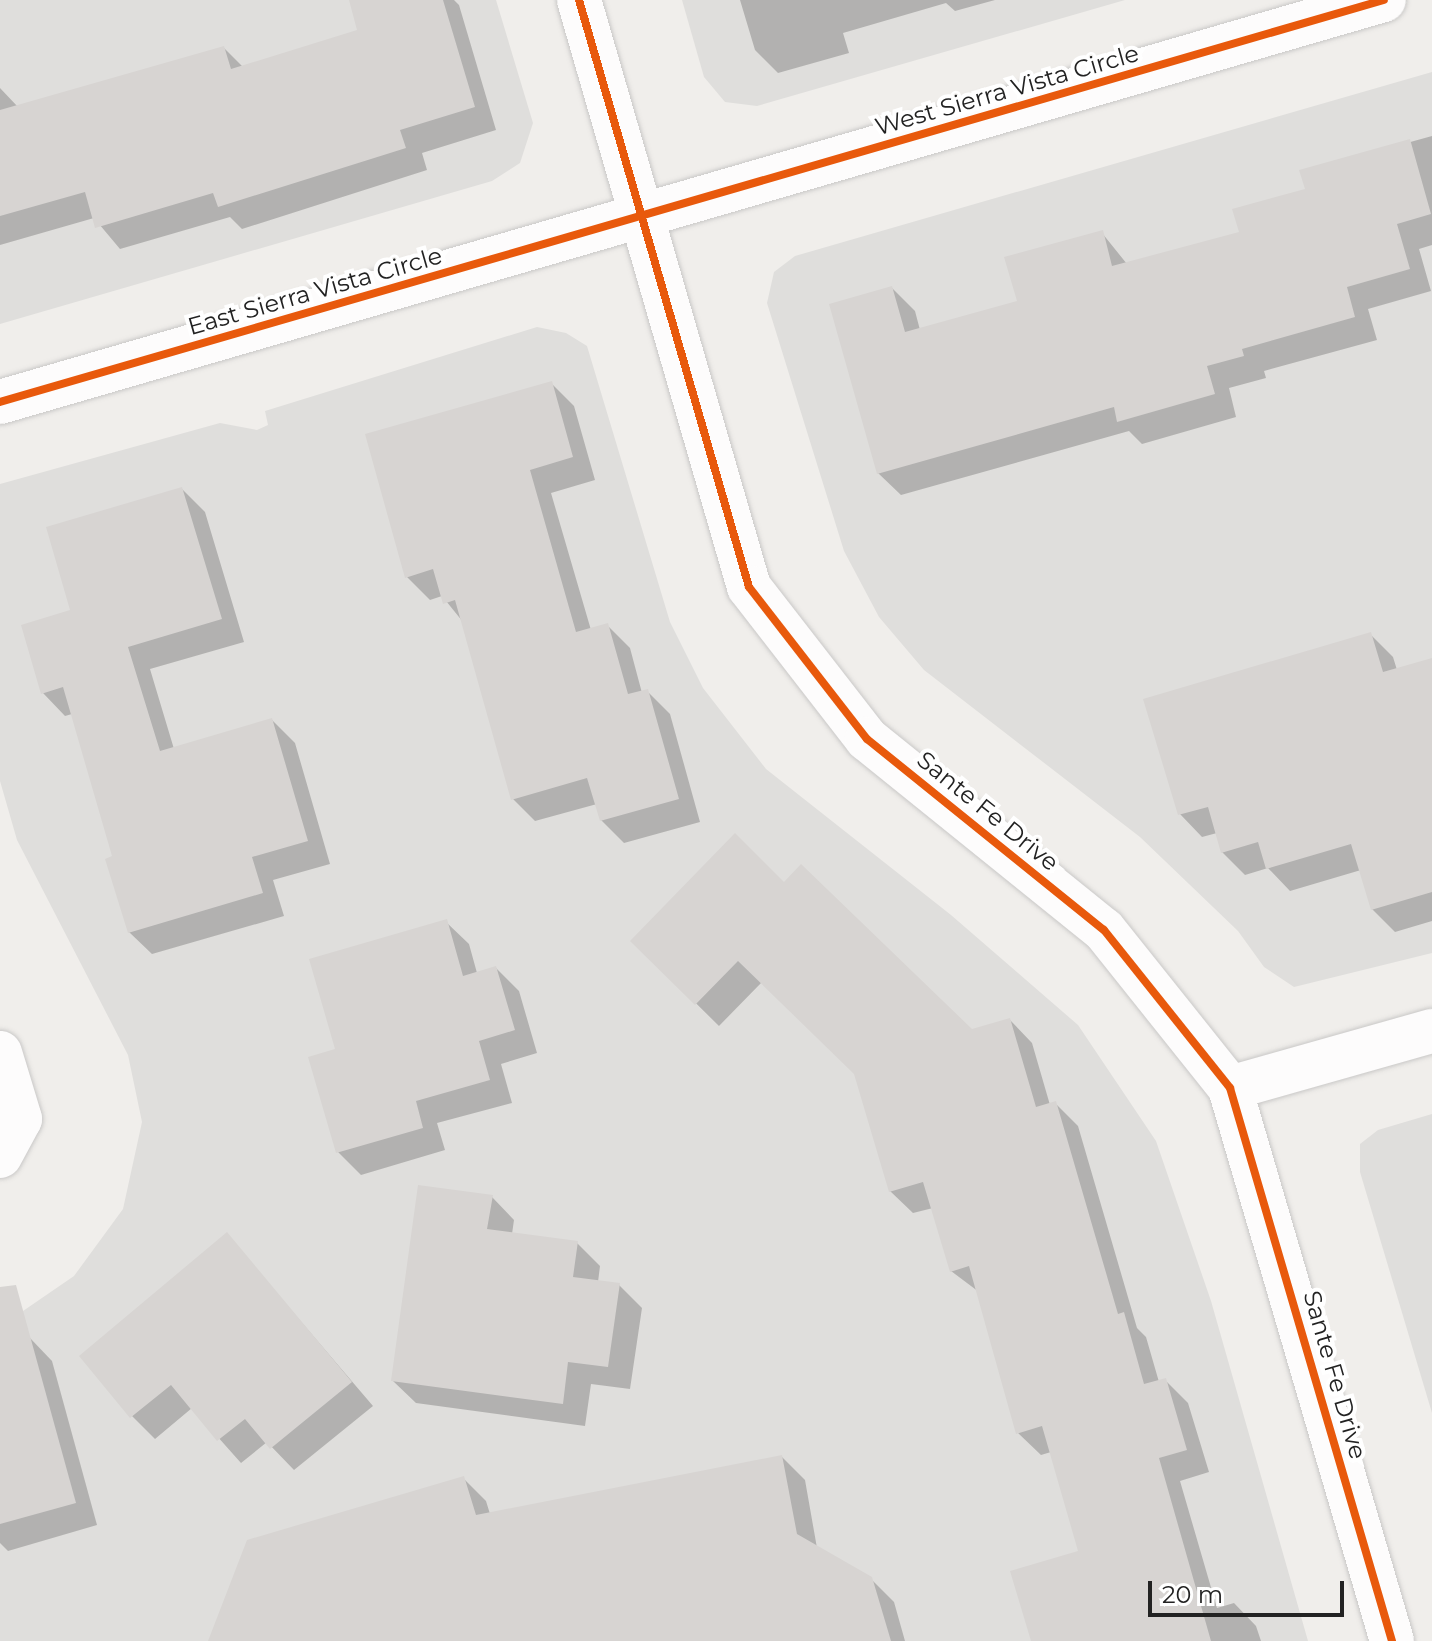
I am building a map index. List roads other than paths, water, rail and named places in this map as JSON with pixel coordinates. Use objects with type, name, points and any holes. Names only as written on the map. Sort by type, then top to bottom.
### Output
[{"type":"street","name":"Sante Fe Drive","points":[[579,0],[749,587],[867,739],[1104,930],[1230,1088],[1392,1641]]},
{"type":"street","name":"West Sierra Vista Circle","points":[[641,219],[1384,0]]},
{"type":"street","name":"East Sierra Vista Circle","points":[[0,402],[641,219]]},
{"type":"street","points":[[1230,1088],[1432,1031]]},
{"type":"street","points":[[0,1053],[20,1119],[0,1156]]}]
